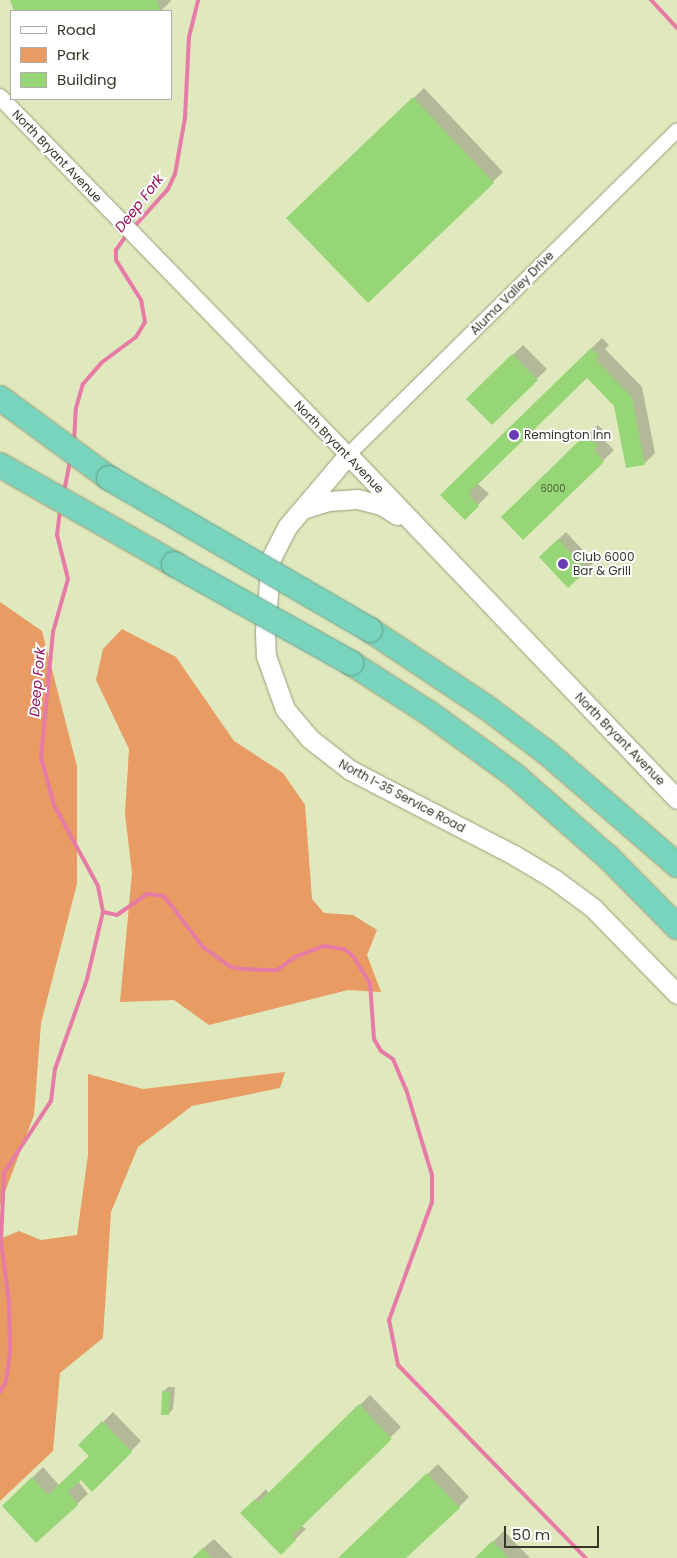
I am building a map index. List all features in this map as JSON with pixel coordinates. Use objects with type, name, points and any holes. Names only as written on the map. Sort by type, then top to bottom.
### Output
[{"type":"highway","points":[[0,398],[109,478]]},
{"type":"highway","points":[[0,413],[370,630],[546,752],[677,865]]},
{"type":"highway","points":[[0,465],[350,663],[429,713],[513,774],[609,858],[677,927]]},
{"type":"main road","name":"North I-35 Service Road","points":[[348,455],[306,508],[287,527],[271,558],[264,631],[273,679],[293,721],[326,754],[350,770],[514,854],[554,879],[593,908],[677,994]]},
{"type":"main road","name":"North Bryant Avenue","points":[[348,455],[677,799]]},
{"type":"main road","points":[[306,508],[342,500],[369,501],[390,510],[420,531]]},
{"type":"street","name":"North Bryant Avenue","points":[[0,97],[348,455]]},
{"type":"street","name":"Aluma Valley Drive","points":[[348,455],[677,131]]},
{"type":"green space","points":[[0,602],[42,631],[77,766],[77,884],[41,1023],[34,1115],[0,1205]]},
{"type":"green space","points":[[122,629],[176,657],[234,741],[283,773],[305,805],[312,899],[324,913],[353,915],[377,930],[367,955],[381,992],[348,990],[209,1025],[174,1000],[120,1002],[132,873],[125,814],[129,749],[96,680],[103,649]]},
{"type":"green space","points":[[285,1072],[280,1088],[192,1106],[138,1147],[111,1212],[103,1338],[60,1373],[53,1451],[0,1501],[0,1239],[19,1231],[41,1240],[77,1235],[88,1155],[88,1074],[143,1089]]},
{"type":"building","points":[[10,0],[157,0],[161,10],[14,10]]},
{"type":"building","points":[[413,97],[494,183],[368,303],[286,218]]},
{"type":"building","name":"Remington Inn","points":[[591,348],[599,356],[596,360],[632,397],[645,465],[626,468],[614,406],[587,378],[468,494],[479,506],[465,520],[440,495]]},
{"type":"building","points":[[512,354],[538,380],[492,425],[466,399]]},
{"type":"building","name":"Remington Inn","points":[[586,434],[598,446],[594,450],[604,462],[523,540],[501,517]]},
{"type":"building","name":"Club 6000 Bar & Grill","points":[[558,539],[587,570],[568,588],[539,557]]},
{"type":"building","points":[[162,1391],[170,1392],[169,1415],[161,1415]]},
{"type":"building","points":[[359,1404],[392,1439],[292,1536],[296,1540],[281,1555],[240,1513],[255,1499],[258,1503]]},
{"type":"building","points":[[102,1421],[132,1452],[92,1492],[81,1480],[68,1492],[78,1505],[36,1543],[2,1506],[32,1477],[48,1495],[89,1456],[78,1445]]},
{"type":"building","points":[[427,1473],[460,1508],[406,1558],[338,1558]]},
{"type":"building","points":[[492,1541],[509,1558],[475,1558]]},
{"type":"building","points":[[203,1548],[212,1558],[192,1558]]},
{"type":"waterway","name":"Deep Fork","points":[[133,228],[168,189],[175,174],[185,118],[189,37],[198,0]]},
{"type":"waterway","points":[[651,0],[677,28]]},
{"type":"waterway","name":"Deep Fork","points":[[74,443],[76,408],[83,384],[101,363],[136,337],[145,322],[141,300],[116,260],[116,250],[128,233]]},
{"type":"waterway","name":"Deep Fork","points":[[64,492],[70,460]]},
{"type":"waterway","name":"Deep Fork","points":[[0,1392],[6,1381],[10,1351],[9,1301],[1,1242],[4,1173],[51,1101],[55,1069],[87,979],[103,912],[98,886],[54,805],[41,757],[53,632],[68,579],[57,535],[60,509]]},
{"type":"waterway","points":[[103,912],[117,915],[147,894],[164,896],[203,947],[231,967],[241,969],[277,970],[295,957],[324,946],[344,949],[353,956],[370,983],[374,1039],[381,1051],[393,1059],[406,1089],[432,1175],[432,1202],[389,1320],[398,1365],[586,1558]]},
{"type":"place","name":"Remington Inn","points":[[514,435]]},
{"type":"place","name":"Club 6000 Bar & Grill","points":[[563,564]]}]
